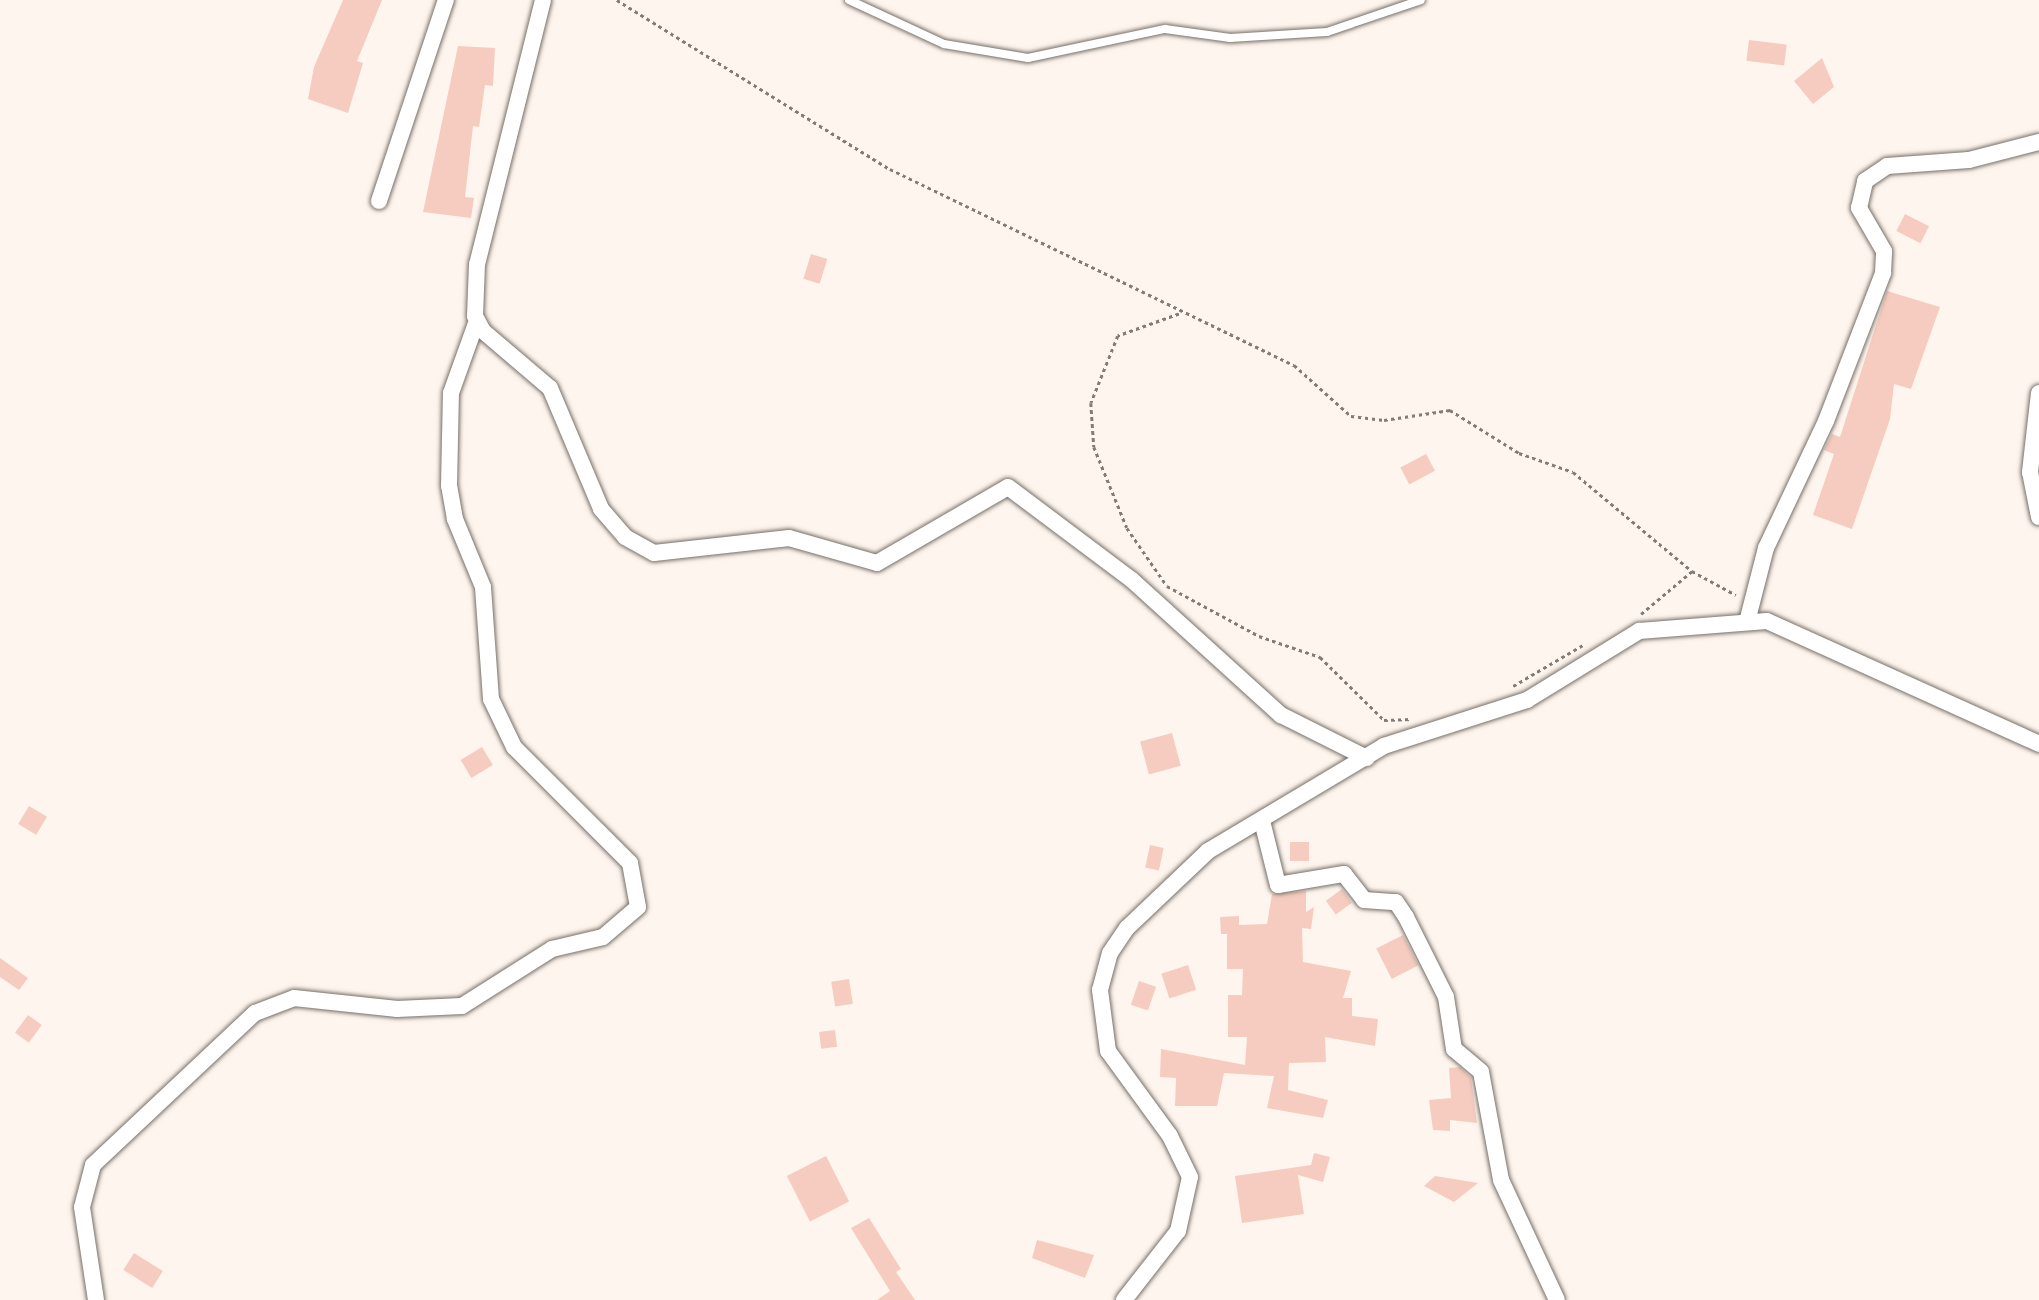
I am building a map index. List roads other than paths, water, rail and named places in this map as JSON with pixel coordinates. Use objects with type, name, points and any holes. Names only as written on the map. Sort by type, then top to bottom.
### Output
[{"type":"street","points":[[379,201],[446,0]]},
{"type":"street","points":[[96,1300],[82,1207],[93,1165],[255,1013],[294,998],[397,1009],[462,1006],[552,949],[603,937],[638,907],[630,863],[514,747],[491,699],[485,596],[455,519],[449,486],[451,393],[476,323],[477,264],[543,0]]},
{"type":"street","points":[[1749,610],[1766,548],[1826,421],[1883,273],[1884,251],[1859,208],[1865,181],[1886,166],[1969,160],[2039,142]]},
{"type":"street","points":[[476,323],[550,388],[601,509],[640,548],[662,552],[789,538],[877,564],[1008,487],[1133,581],[1281,715],[1367,758]]},
{"type":"street","points":[[2039,393],[2030,472],[2039,517]]},
{"type":"street","points":[[1124,1300],[1178,1231],[1190,1177],[1170,1136],[1108,1051],[1098,1005],[1106,966],[1116,943],[1167,886],[1208,851],[1384,746],[1538,695],[1639,631],[1686,631],[1749,610],[1776,625],[2039,744]]},
{"type":"street","points":[[1262,821],[1278,885],[1344,874],[1364,900],[1396,902],[1406,917],[1446,997],[1454,1049],[1481,1072],[1501,1180],[1558,1300]]},
{"type":"lane","points":[[849,0],[944,44],[1028,58],[1165,29],[1230,38],[1327,32],[1421,0]]}]
